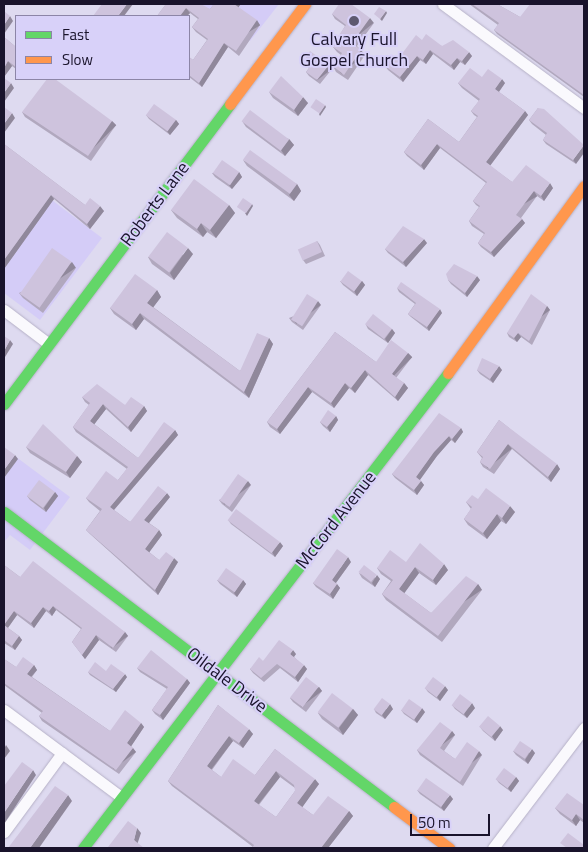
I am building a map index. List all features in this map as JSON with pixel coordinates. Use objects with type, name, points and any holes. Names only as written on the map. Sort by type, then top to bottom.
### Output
[{"type":"street","name":"Roberts Lane","points":[[4,404],[305,4]]},
{"type":"street","points":[[443,4],[584,108]]},
{"type":"street","name":"McCord Avenue","points":[[82,848],[389,453],[584,186]]},
{"type":"street","points":[[4,310],[49,344]]},
{"type":"street","name":"Oildale Drive","points":[[4,512],[449,848]]},
{"type":"street","points":[[4,710],[121,797]]},
{"type":"street","points":[[493,848],[584,728]]},
{"type":"street","points":[[4,832],[62,753]]},
{"type":"shaded area","points":[[201,4],[279,4],[250,41]]},
{"type":"shaded area","points":[[36,188],[102,238],[40,320],[4,293],[4,230]]},
{"type":"shaded area","points":[[4,448],[70,497],[30,550],[10,535],[4,542]]},
{"type":"building","points":[[102,4],[127,4],[119,15],[94,15]]},
{"type":"building","points":[[166,4],[201,4],[210,9],[214,4],[234,4],[257,20],[236,51],[224,43],[199,83],[190,76],[190,58],[193,60],[208,39],[192,27],[199,18],[186,8],[181,15],[158,15]]},
{"type":"building","points":[[339,4],[351,4],[370,18],[352,43],[361,50],[344,75],[333,66],[342,53],[333,47],[334,42],[346,25],[332,14]]},
{"type":"building","points":[[472,4],[497,4],[520,17],[530,4],[584,4],[584,95],[494,30],[499,23]]},
{"type":"building","points":[[379,7],[386,11],[380,19],[374,14]]},
{"type":"building","points":[[4,11],[10,16],[4,25]]},
{"type":"building","points":[[426,34],[442,46],[453,40],[469,52],[462,61],[457,58],[451,65],[430,50],[423,60],[417,56],[400,77],[385,66],[392,55],[398,59],[416,35],[422,40]]},
{"type":"building","points":[[4,37],[15,46],[15,66],[8,61],[4,68]]},
{"type":"building","points":[[310,51],[329,65],[317,80],[306,72],[310,67],[303,62]]},
{"type":"building","points":[[470,68],[482,77],[488,69],[502,79],[495,89],[525,111],[486,162],[512,182],[526,165],[550,183],[541,196],[534,191],[516,215],[522,219],[491,252],[478,243],[485,233],[469,221],[480,206],[473,201],[487,182],[437,144],[421,165],[404,152],[428,119],[459,142],[478,116],[471,111],[480,99],[458,83]]},
{"type":"building","points":[[281,76],[303,97],[294,110],[269,92]]},
{"type":"building","points":[[4,78],[11,83],[4,93]]},
{"type":"building","points":[[46,80],[56,80],[112,121],[88,156],[22,112]]},
{"type":"building","points":[[316,99],[325,105],[320,113],[310,107]]},
{"type":"building","points":[[154,104],[176,120],[168,131],[146,115]]},
{"type":"building","points":[[4,107],[12,113],[4,124]]},
{"type":"building","points":[[538,108],[544,109],[584,145],[573,160],[543,140],[547,133],[529,120]]},
{"type":"building","points":[[250,110],[289,139],[281,151],[242,121]]},
{"type":"building","points":[[4,144],[85,205],[90,198],[100,206],[87,224],[51,195],[4,260],[5,190]]},
{"type":"building","points":[[250,150],[297,184],[290,194],[243,160]]},
{"type":"building","points":[[222,160],[239,172],[230,185],[213,173]]},
{"type":"building","points":[[194,179],[229,205],[210,230],[201,223],[197,229],[171,210]]},
{"type":"building","points":[[243,198],[252,204],[246,213],[237,207]]},
{"type":"building","points":[[403,226],[424,239],[403,262],[385,249]]},
{"type":"building","points":[[167,232],[188,248],[169,272],[148,257]]},
{"type":"building","points":[[317,241],[322,252],[303,261],[298,250]]},
{"type":"building","points":[[52,248],[72,262],[40,308],[20,294]]},
{"type":"building","points":[[454,264],[477,276],[465,293],[448,280],[446,274]]},
{"type":"building","points":[[348,271],[362,281],[354,292],[340,282]]},
{"type":"building","points":[[135,274],[157,290],[147,303],[240,371],[257,333],[269,338],[244,392],[140,313],[132,324],[110,308]]},
{"type":"building","points":[[401,282],[440,309],[427,327],[408,314],[416,303],[397,288]]},
{"type":"building","points":[[307,294],[318,301],[302,326],[291,319]]},
{"type":"building","points":[[531,294],[547,306],[529,341],[518,333],[514,338],[507,333]]},
{"type":"building","points":[[373,314],[392,329],[384,339],[365,324]]},
{"type":"building","points":[[335,332],[376,362],[391,340],[408,353],[392,374],[404,383],[395,397],[365,370],[351,388],[345,383],[331,403],[308,387],[277,429],[267,422]]},
{"type":"building","points":[[4,336],[10,340],[4,351]]},
{"type":"building","points":[[482,358],[499,366],[490,379],[477,370]]},
{"type":"building","points":[[97,384],[125,405],[131,397],[144,406],[128,427],[103,404],[90,421],[138,458],[164,422],[175,430],[110,507],[130,522],[158,486],[167,493],[144,520],[159,530],[145,549],[159,560],[166,552],[174,558],[155,590],[86,530],[102,509],[86,498],[106,471],[118,480],[128,467],[73,427],[90,403],[82,397]]},
{"type":"building","points":[[328,410],[336,416],[327,427],[320,422]]},
{"type":"building","points":[[439,413],[461,428],[452,439],[449,436],[434,452],[416,477],[421,481],[414,490],[392,474]]},
{"type":"building","points":[[499,420],[557,464],[548,477],[508,444],[490,469],[480,462],[483,457],[477,452]]},
{"type":"building","points":[[43,424],[77,456],[66,472],[26,447]]},
{"type":"building","points":[[4,447],[15,455],[4,470]]},
{"type":"building","points":[[238,474],[248,481],[229,507],[220,500]]},
{"type":"building","points":[[39,480],[55,492],[43,508],[27,496]]},
{"type":"building","points":[[486,488],[510,506],[502,518],[497,514],[483,533],[464,519],[472,507],[466,502],[472,495],[478,499]]},
{"type":"building","points":[[236,509],[280,542],[271,553],[228,520]]},
{"type":"building","points":[[420,543],[444,564],[433,580],[415,567],[399,589],[431,613],[466,576],[478,584],[438,636],[382,594],[393,580],[377,568],[390,550],[406,562]]},
{"type":"building","points":[[337,549],[348,557],[332,580],[337,584],[330,594],[313,583]]},
{"type":"building","points":[[33,561],[125,632],[113,648],[96,635],[82,655],[72,642],[82,628],[53,606],[49,611],[43,607],[31,623],[14,611],[4,625],[4,565],[20,577]]},
{"type":"building","points":[[364,565],[377,575],[371,582],[358,572]]},
{"type":"building","points":[[226,568],[243,580],[235,592],[217,580]]},
{"type":"building","points":[[4,625],[19,636],[12,646],[4,640]]},
{"type":"building","points":[[279,640],[293,650],[290,654],[304,665],[295,677],[277,664],[261,678],[250,669],[259,657],[263,661]]},
{"type":"building","points":[[151,650],[187,679],[160,715],[152,710],[168,687],[137,668]]},
{"type":"building","points":[[23,657],[34,665],[27,674],[110,731],[125,710],[141,723],[127,743],[133,748],[116,770],[39,716],[43,711],[4,683],[4,659],[16,667]]},
{"type":"building","points":[[95,662],[106,671],[111,664],[125,674],[113,689],[88,672]]},
{"type":"building","points":[[306,677],[319,687],[303,707],[290,697]]},
{"type":"building","points":[[433,677],[445,686],[437,697],[425,688]]},
{"type":"building","points":[[332,693],[353,709],[338,728],[318,712]]},
{"type":"building","points":[[460,694],[472,703],[464,714],[452,705]]},
{"type":"building","points":[[382,698],[390,704],[382,715],[374,709]]},
{"type":"building","points":[[409,699],[422,708],[414,720],[401,710]]},
{"type":"building","points":[[218,705],[249,729],[239,743],[229,736],[207,766],[221,777],[233,759],[255,775],[275,749],[315,779],[297,803],[313,815],[328,796],[349,811],[321,848],[252,848],[254,845],[168,781]],"holes":[[[276,771],[294,785],[295,791],[276,817],[254,801]]]},
{"type":"building","points":[[488,716],[500,726],[491,737],[479,727]]},
{"type":"building","points":[[440,722],[452,731],[440,748],[455,759],[467,742],[479,751],[460,782],[417,750]]},
{"type":"building","points":[[520,741],[532,749],[525,759],[513,751]]},
{"type":"building","points":[[22,762],[33,770],[4,813],[4,786]]},
{"type":"building","points":[[504,768],[516,777],[508,788],[496,779]]},
{"type":"building","points":[[426,778],[450,795],[441,807],[417,790]]},
{"type":"building","points":[[55,786],[68,795],[30,848],[8,848]]},
{"type":"building","points":[[567,793],[584,805],[584,820],[576,814],[572,820],[555,808]]},
{"type":"building","points":[[128,821],[137,828],[134,840],[144,848],[108,847]]},
{"type":"building","points":[[568,833],[584,845],[584,848],[567,848],[560,843]]},
{"type":"traffic: fast","points":[[4,404],[230,104]]},
{"type":"traffic: fast","points":[[83,848],[448,373]]},
{"type":"traffic: fast","points":[[4,512],[394,807]]},
{"type":"traffic: slow","points":[[230,104],[305,4]]},
{"type":"traffic: slow","points":[[448,373],[584,186]]},
{"type":"traffic: slow","points":[[394,807],[449,848]]},
{"type":"place","name":"Calvary Full Gospel Church","points":[[354,21]]}]
